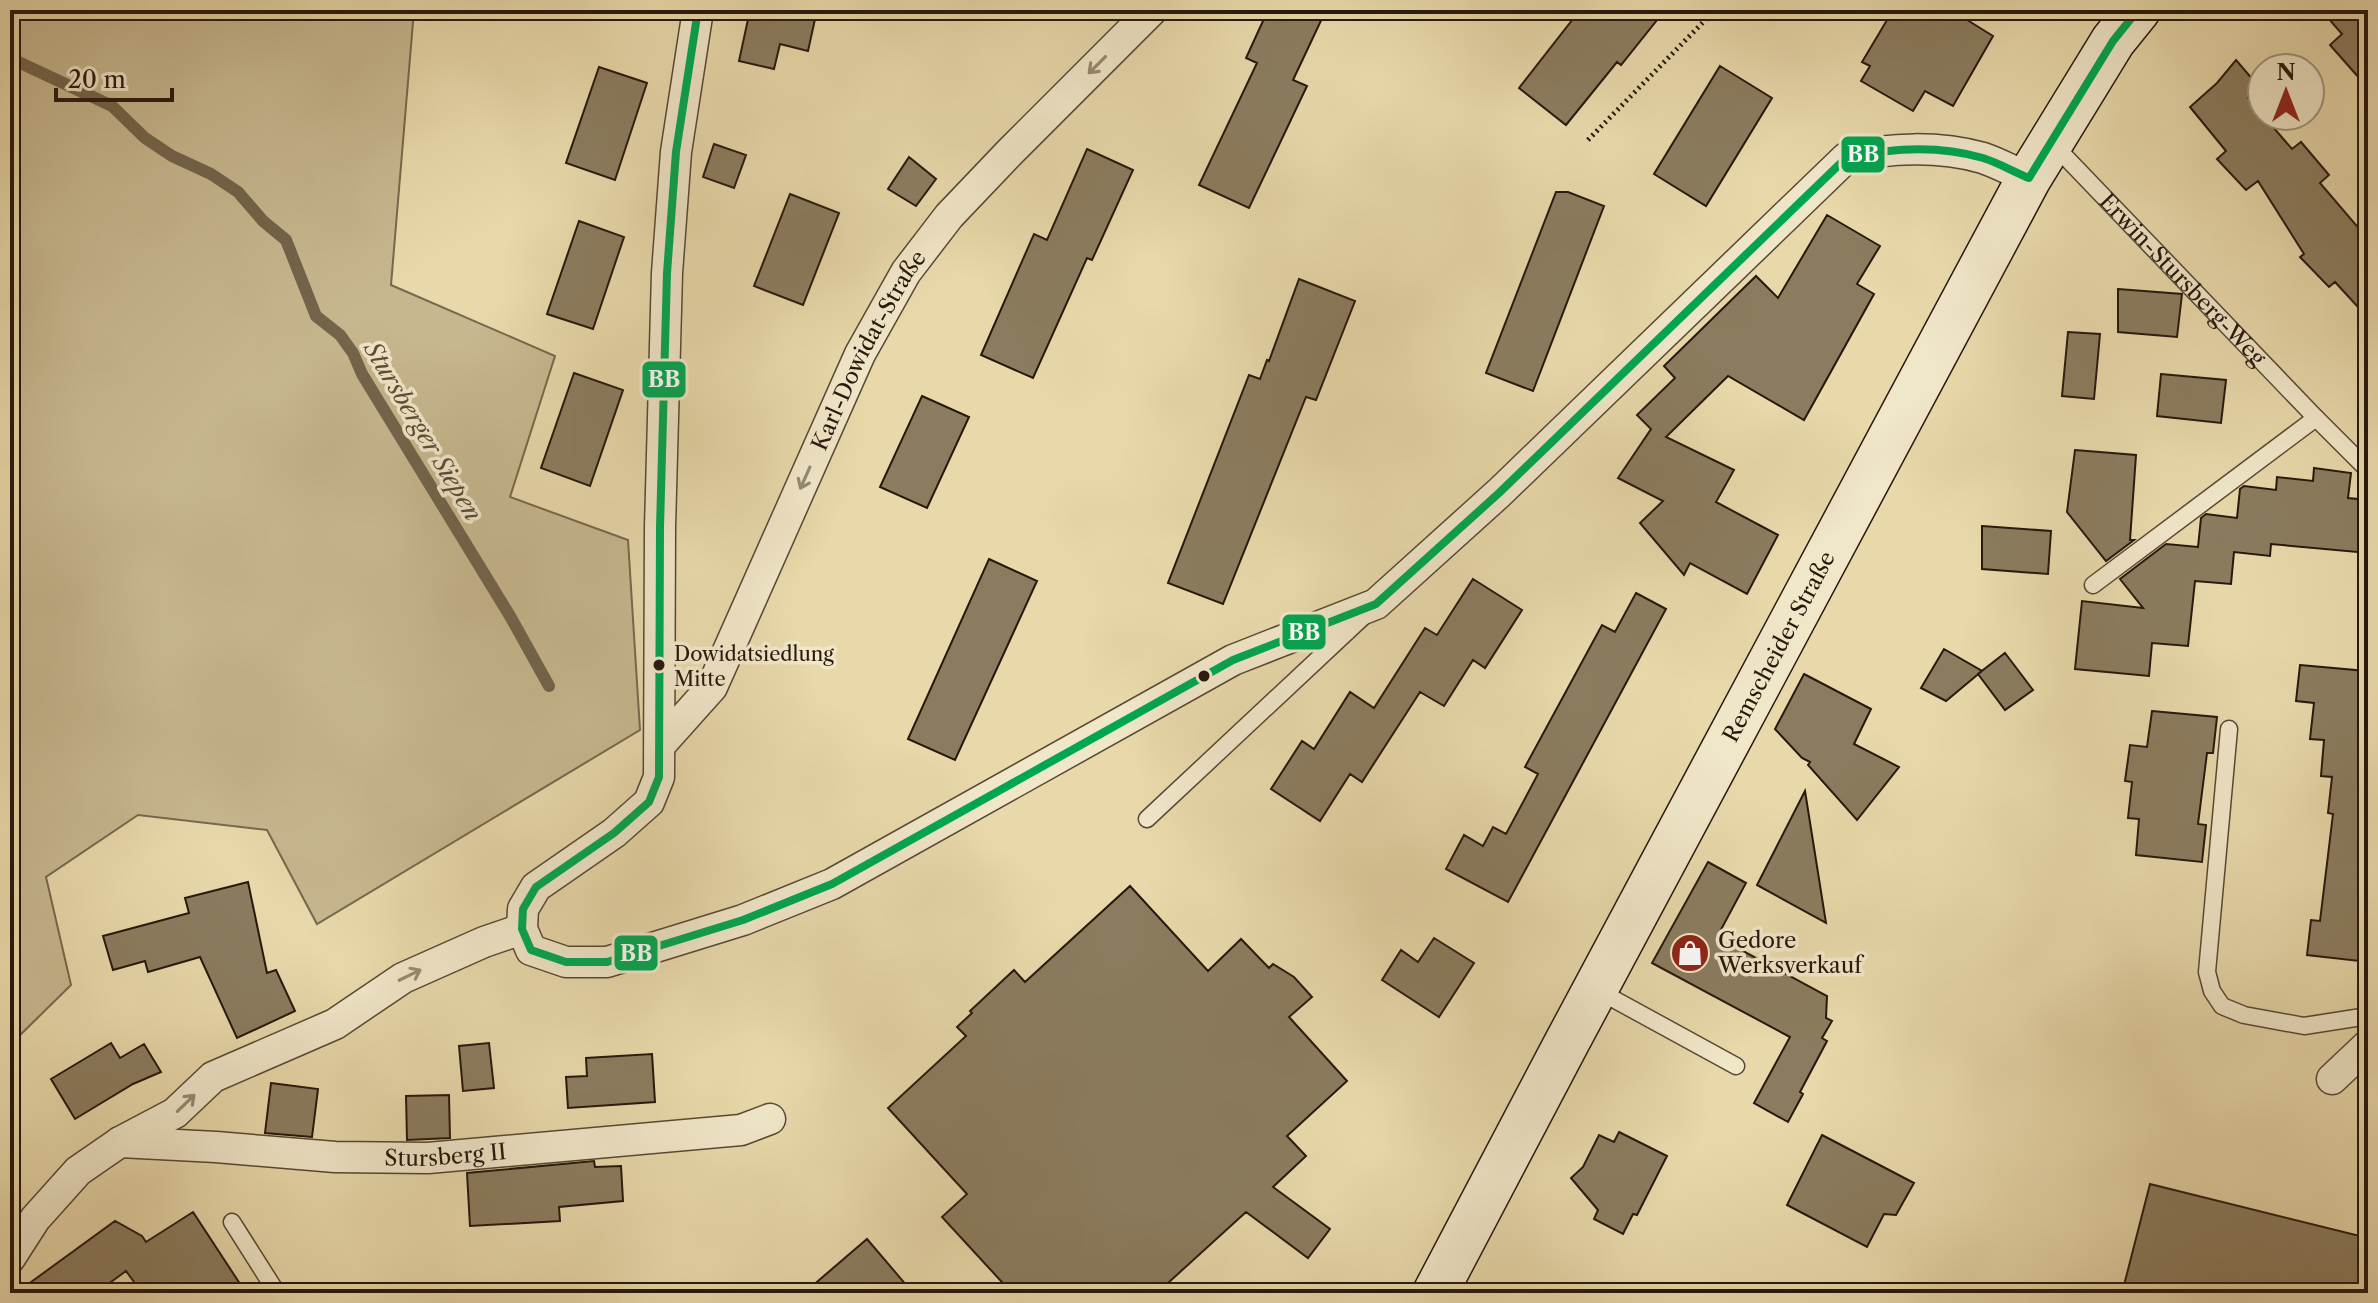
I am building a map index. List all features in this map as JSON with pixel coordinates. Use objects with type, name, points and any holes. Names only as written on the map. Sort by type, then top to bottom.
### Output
[{"type":"main road","name":"Remscheider Straße","points":[[1435,1293],[2040,160],[2113,41],[2138,10]]},
{"type":"street","points":[[698,10],[676,152],[667,273],[660,527],[659,777],[649,802],[614,833],[536,887],[523,909],[522,929],[531,950],[566,962],[607,962],[743,920],[832,884],[1233,660],[1376,604],[1499,493],[1846,158],[1877,150],[1941,151],[1983,158],[2040,160]]},
{"type":"street","name":"Karl-Dowidat-Straße","points":[[661,744],[712,687],[860,354],[906,272],[949,216],[989,173],[1152,10]]},
{"type":"street","points":[[10,1258],[35,1219],[78,1171],[120,1142],[175,1113],[213,1077],[335,1024],[403,978],[484,942],[522,929]]},
{"type":"street","points":[[2332,1079],[2368,1045]]},
{"type":"street","name":"Stursberg II","points":[[120,1142],[335,1157],[428,1158],[741,1130],[770,1119]]},
{"type":"lane","name":"Erwin-Stursberg-Weg","points":[[2040,160],[2368,470]]},
{"type":"lane","points":[[2093,585],[2316,418]]},
{"type":"lane","points":[[1147,819],[1376,604]]},
{"type":"lane","points":[[2229,729],[2207,972],[2212,991],[2222,1006],[2244,1015],[2304,1026],[2368,1016]]},
{"type":"lane","points":[[1595,989],[1736,1066]]},
{"type":"lane","points":[[232,1222],[277,1293]]},
{"type":"path","points":[[1588,140],[1715,10]]},
{"type":"shaded area","points":[[10,10],[414,10],[391,285],[555,356],[510,497],[628,540],[640,730],[317,924],[267,830],[138,815],[46,877],[71,985],[10,1045]]},
{"type":"building","points":[[750,10],[817,10],[808,51],[780,44],[774,69],[739,61]]},
{"type":"building","points":[[1268,10],[1326,10],[1293,80],[1307,86],[1249,208],[1199,185],[1257,63],[1246,58]]},
{"type":"building","points":[[1580,10],[1665,10],[1621,65],[1617,62],[1566,125],[1519,88]]},
{"type":"building","points":[[1893,10],[1951,10],[1993,36],[1953,106],[1925,91],[1913,111],[1861,81],[1870,66],[1862,62]]},
{"type":"building","points":[[2321,10],[2368,10],[2368,88],[2330,45],[2342,34]]},
{"type":"building","points":[[2236,60],[2246,72],[2246,132],[2277,132],[2292,149],[2301,142],[2329,175],[2320,183],[2368,239],[2368,318],[2335,282],[2329,287],[2300,257],[2304,254],[2258,181],[2246,190],[2217,159],[2226,151],[2190,107],[2217,83]]},
{"type":"building","points":[[1720,66],[1772,98],[1706,206],[1654,174]]},
{"type":"building","points":[[599,67],[647,83],[615,180],[566,163]]},
{"type":"building","points":[[714,144],[746,155],[734,188],[703,177]]},
{"type":"building","points":[[1087,149],[1133,170],[1092,260],[1087,258],[1033,378],[981,355],[1034,234],[1047,240]]},
{"type":"building","points":[[909,157],[936,179],[916,206],[888,189]]},
{"type":"building","points":[[1556,192],[1568,192],[1604,206],[1533,391],[1486,373]]},
{"type":"building","points":[[790,194],[839,213],[803,305],[754,286]]},
{"type":"building","points":[[1827,215],[1880,246],[1857,284],[1874,294],[1804,420],[1728,376],[1666,437],[1734,470],[1716,502],[1778,535],[1747,594],[1690,563],[1684,575],[1640,523],[1663,501],[1618,478],[1651,429],[1637,415],[1675,378],[1664,366],[1756,276],[1778,298]]},
{"type":"building","points":[[579,221],[624,237],[593,329],[547,314]]},
{"type":"building","points":[[1299,279],[1355,301],[1316,400],[1306,397],[1223,604],[1168,583],[1249,375],[1260,379]]},
{"type":"building","points":[[2118,289],[2182,294],[2177,337],[2118,332]]},
{"type":"building","points":[[2068,332],[2100,334],[2094,399],[2062,396]]},
{"type":"building","points":[[574,373],[623,390],[590,486],[541,468]]},
{"type":"building","points":[[2161,374],[2226,380],[2221,423],[2157,416]]},
{"type":"building","points":[[922,396],[969,417],[927,508],[880,487]]},
{"type":"building","points":[[2075,450],[2136,455],[2130,540],[2134,540],[2106,561],[2067,512]]},
{"type":"building","points":[[2314,468],[2351,473],[2348,498],[2368,500],[2368,553],[2271,544],[2270,556],[2234,552],[2231,584],[2195,581],[2188,646],[2152,643],[2149,676],[2075,669],[2082,601],[2143,608],[2120,579],[2166,544],[2198,547],[2201,518],[2206,514],[2237,518],[2240,489],[2244,486],[2276,490],[2277,477],[2313,481]]},
{"type":"building","points":[[1982,526],[2051,531],[2048,574],[1982,569]]},
{"type":"building","points":[[989,559],[1037,581],[955,760],[908,739]]},
{"type":"building","points":[[1473,579],[1522,610],[1485,668],[1473,660],[1444,706],[1420,692],[1362,782],[1350,774],[1320,821],[1271,789],[1302,741],[1314,749],[1350,692],[1374,708],[1425,628],[1437,635]]},
{"type":"building","points":[[1636,593],[1666,609],[1508,902],[1446,869],[1464,835],[1483,846],[1493,827],[1506,834],[1538,774],[1525,767],[1602,625],[1615,632]]},
{"type":"building","points":[[1944,649],[1982,671],[1946,701],[1921,688]]},
{"type":"building","points":[[2005,653],[2033,690],[2005,710],[1978,674]]},
{"type":"building","points":[[2300,665],[2366,671],[2363,707],[2368,708],[2368,962],[2307,955],[2311,920],[2320,921],[2333,814],[2328,813],[2332,777],[2321,776],[2324,740],[2310,739],[2314,703],[2296,701]]},
{"type":"building","points":[[1804,674],[1871,709],[1854,744],[1899,767],[1857,820],[1808,765],[1810,762],[1802,758],[1775,729]]},
{"type":"building","points":[[2152,711],[2217,717],[2213,753],[2207,753],[2198,824],[2206,825],[2202,862],[2136,855],[2139,819],[2128,818],[2132,782],[2125,781],[2130,745],[2147,747]]},
{"type":"building","points":[[1805,791],[1826,923],[1757,885]]},
{"type":"building","points":[[1708,862],[1746,883],[1717,937],[1827,996],[1826,1018],[1832,1021],[1822,1038],[1827,1041],[1788,1122],[1754,1103],[1790,1037],[1652,963]]},
{"type":"building","points":[[248,882],[267,973],[276,970],[295,1011],[237,1038],[200,957],[148,972],[145,961],[113,970],[103,936],[189,913],[185,898]]},
{"type":"building","points":[[1130,886],[1208,971],[1241,939],[1269,968],[1273,964],[1294,977],[1312,997],[1289,1017],[1347,1081],[1287,1136],[1306,1156],[1273,1187],[1330,1229],[1308,1258],[1246,1212],[1157,1293],[1012,1293],[942,1217],[967,1194],[888,1108],[966,1036],[957,1027],[1014,970],[1025,982]]},
{"type":"building","points":[[1434,938],[1474,963],[1439,1017],[1382,980],[1401,950],[1418,962]]},
{"type":"building","points":[[111,1043],[120,1058],[144,1044],[161,1072],[133,1084],[75,1119],[51,1079]]},
{"type":"building","points":[[489,1043],[494,1088],[463,1091],[459,1046]]},
{"type":"building","points":[[652,1054],[655,1102],[568,1108],[566,1077],[587,1076],[586,1058]]},
{"type":"building","points":[[271,1083],[318,1089],[312,1137],[265,1133]]},
{"type":"building","points":[[449,1095],[450,1138],[407,1140],[406,1096]]},
{"type":"building","points":[[1619,1132],[1667,1156],[1637,1215],[1633,1214],[1623,1234],[1594,1219],[1598,1210],[1571,1178],[1583,1167],[1599,1135],[1614,1142]]},
{"type":"building","points":[[1822,1135],[1914,1183],[1896,1215],[1884,1214],[1867,1247],[1787,1205]]},
{"type":"building","points":[[594,1161],[595,1167],[621,1166],[623,1201],[559,1207],[560,1221],[470,1226],[467,1173]]},
{"type":"building","points":[[2150,1184],[2368,1238],[2368,1293],[2122,1293]]},
{"type":"building","points":[[193,1212],[246,1293],[142,1293],[126,1271],[96,1293],[16,1293],[115,1221],[142,1236],[146,1242]]},
{"type":"building","points":[[867,1239],[913,1293],[804,1293]]},
{"type":"waterway","name":"Stursberger Siepen","points":[[10,58],[112,106],[145,138],[238,192],[263,221],[286,240],[316,316],[340,335],[353,353],[362,374],[510,616],[549,686]]},
{"type":"transit line","name":"BB","points":[[698,10],[676,152],[667,273],[660,527],[659,777],[649,802],[614,833],[536,887],[523,909],[522,929],[531,950],[566,962],[607,962],[743,920],[832,884],[1233,660],[1376,604],[1499,493],[1846,158],[1897,150],[1949,151],[1995,162],[2029,178],[2113,41],[2138,10]]},
{"type":"place","name":"Dowidatsiedlung Mitte","points":[[659,665]]},
{"type":"place","name":"Gedore Werksverkauf","points":[[1690,953]]}]
